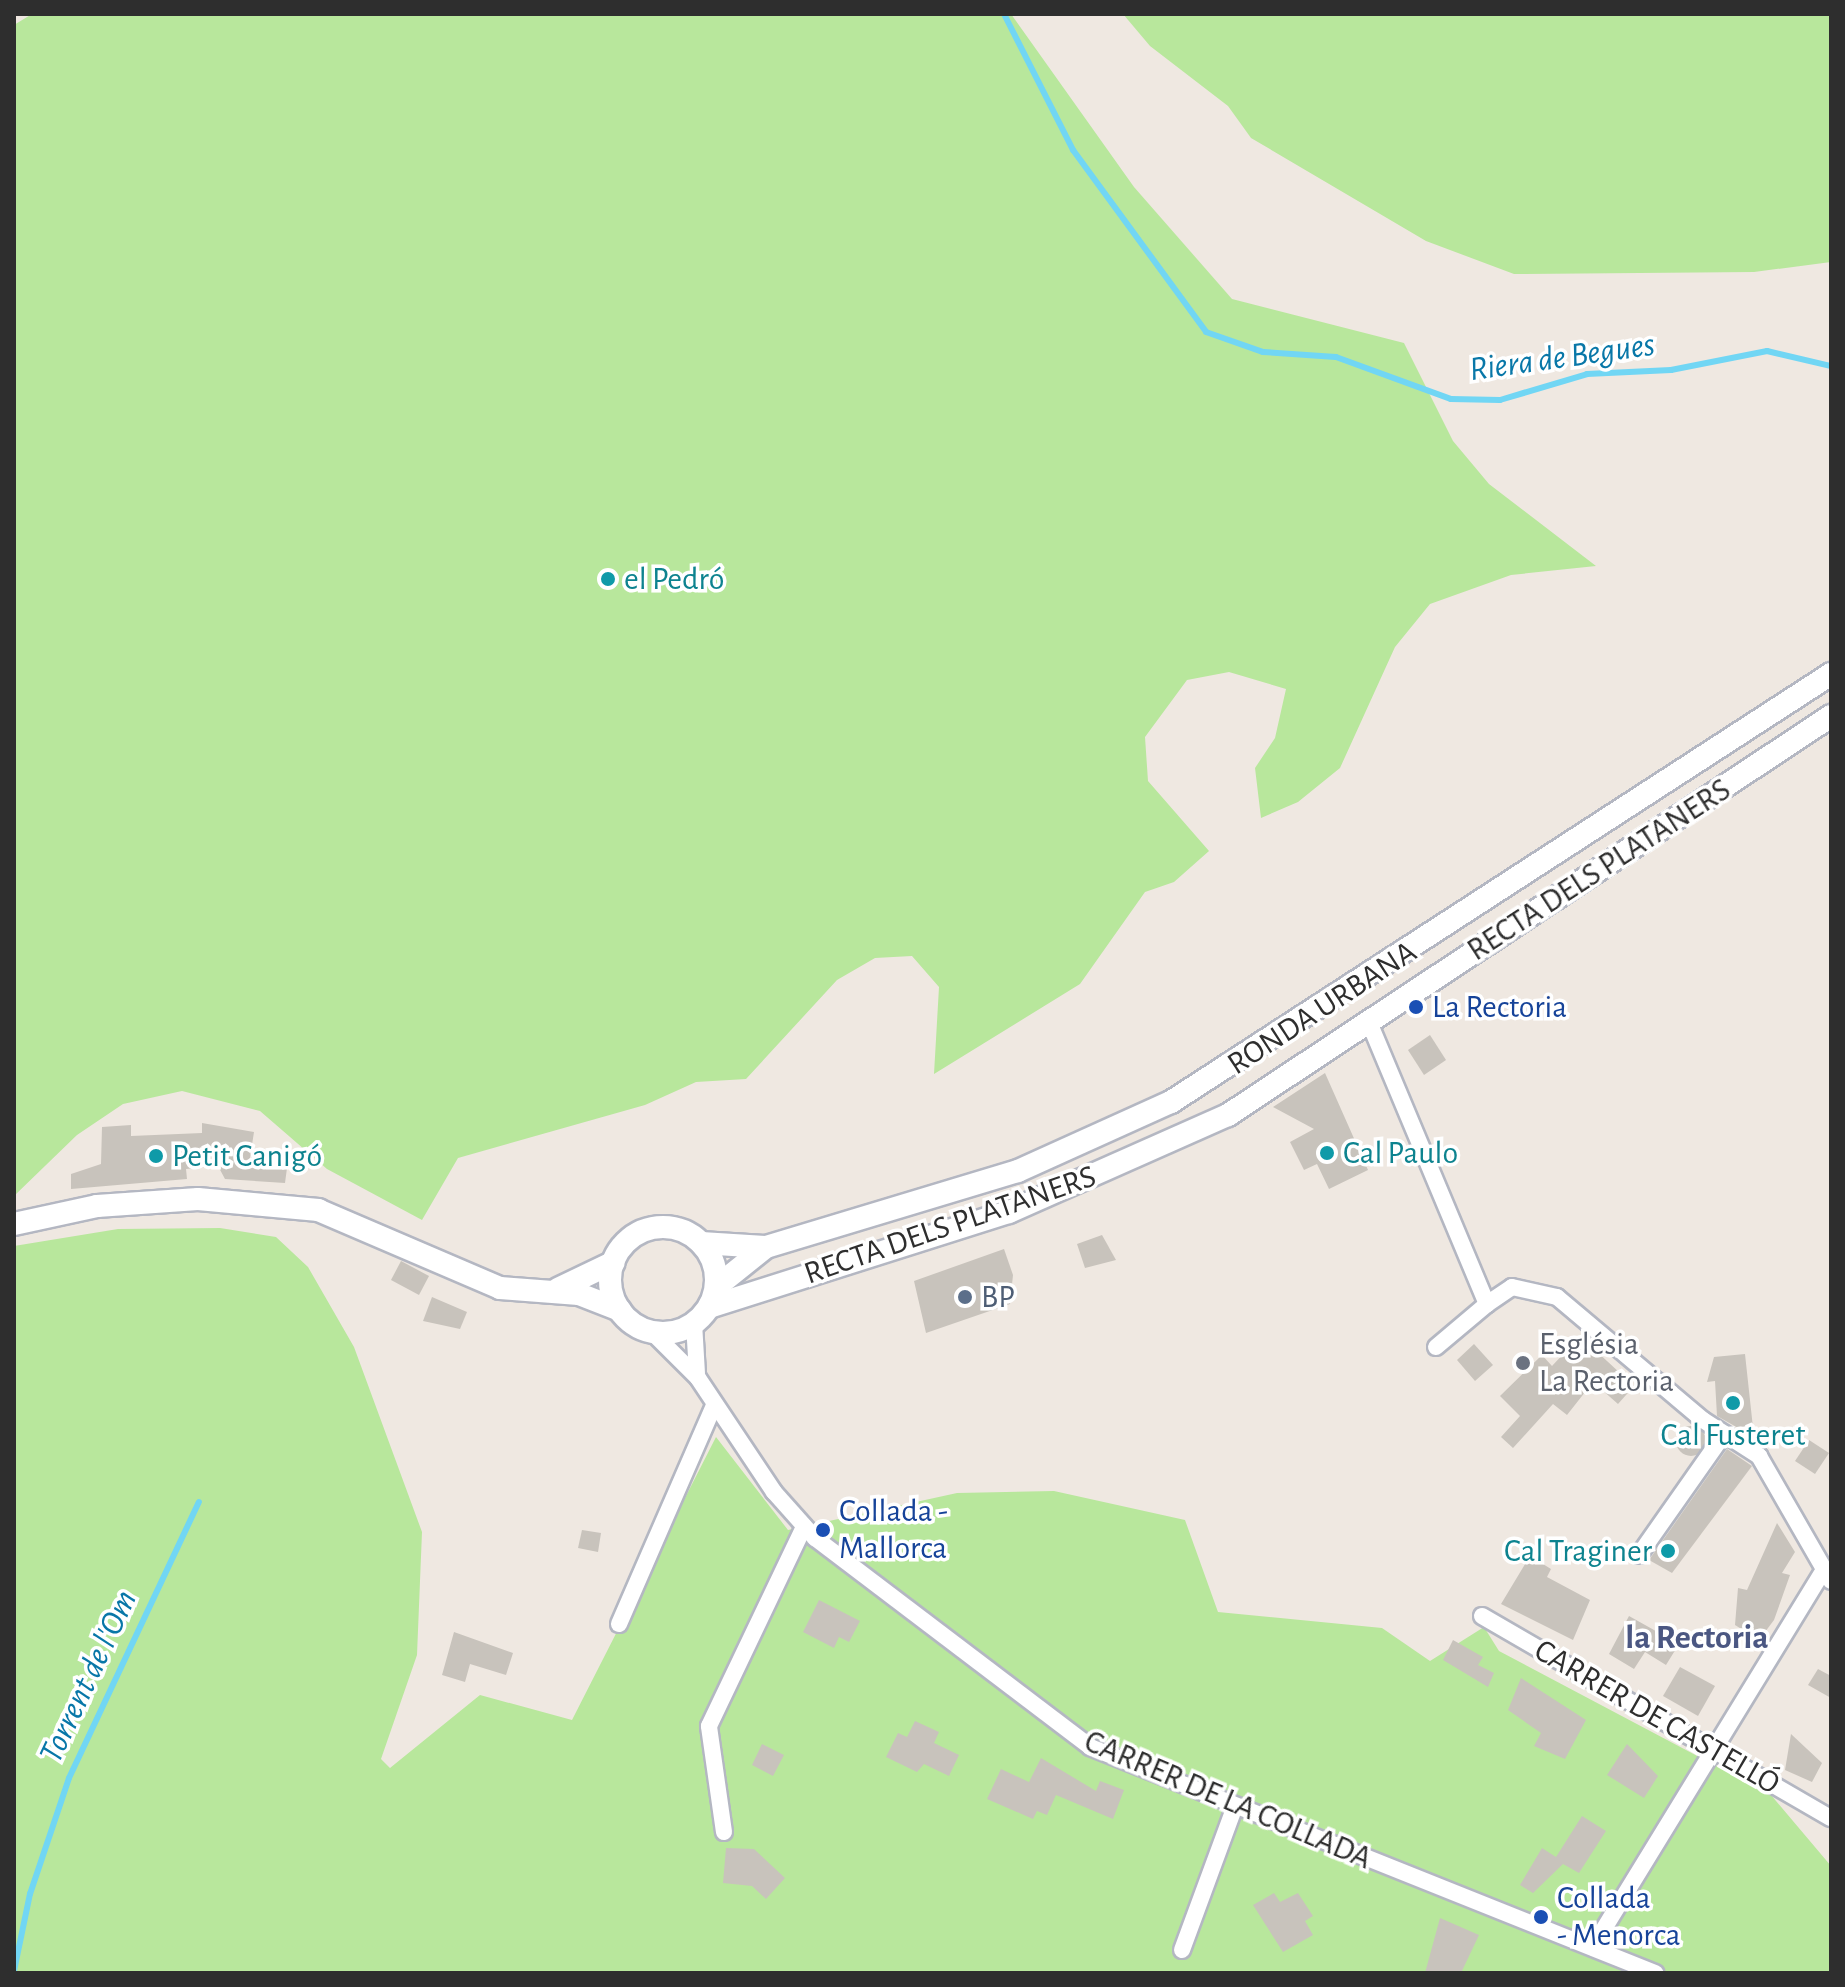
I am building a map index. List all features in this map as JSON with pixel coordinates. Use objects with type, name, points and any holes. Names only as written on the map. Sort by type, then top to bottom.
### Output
[{"type":"main road","name":"RONDA URBANA","points":[[614,1262],[629,1241],[653,1229],[674,1229],[701,1243],[766,1247],[1018,1171],[1171,1102],[1831,674]]},
{"type":"main road","name":"RECTA DELS PLATANERS","points":[[706,1306],[1009,1212],[1228,1115],[1831,716]]},
{"type":"main road","points":[[14,1224],[97,1206],[263,1202],[360,1224],[500,1288],[552,1290],[620,1310],[652,1332]]},
{"type":"main road","points":[[701,1243],[706,1306]]},
{"type":"main road","name":"RONDA URBANA","points":[[652,1332],[706,1306],[766,1247]]},
{"type":"main road","points":[[552,1290],[614,1262]]},
{"type":"main road","points":[[614,1262],[611,1287],[620,1310]]},
{"type":"street","points":[[1369,1022],[1487,1304]]},
{"type":"street","points":[[1436,1347],[1512,1287],[1557,1297],[1724,1434],[1759,1456],[1827,1576],[1714,1748],[1594,1945]]},
{"type":"street","points":[[698,1378],[706,1306]]},
{"type":"street","points":[[652,1332],[698,1378]]},
{"type":"street","name":"CARRER DE LA COLLADA","points":[[698,1378],[714,1406],[804,1527],[903,1612],[1090,1747],[1594,1945],[1655,1973]]},
{"type":"street","points":[[619,1624],[714,1406]]},
{"type":"street","points":[[1639,1555],[1724,1434]]},
{"type":"street","points":[[724,1832],[709,1726],[804,1527]]},
{"type":"street","name":"CARRER DE CASTELLÓ","points":[[1482,1616],[1831,1818]]},
{"type":"street","points":[[1182,1950],[1235,1806]]},
{"type":"green space","points":[[32,14],[1011,14],[1134,187],[1232,299],[1404,343],[1453,441],[1489,484],[1596,566],[1511,575],[1430,604],[1395,647],[1340,768],[1298,802],[1261,818],[1255,768],[1275,738],[1286,689],[1229,672],[1187,680],[1145,737],[1148,781],[1209,851],[1174,882],[1145,892],[1080,984],[934,1074],[939,987],[912,956],[875,958],[837,980],[746,1079],[696,1082],[645,1105],[458,1158],[422,1220],[327,1169],[260,1111],[182,1091],[123,1104],[77,1135],[14,1196],[14,25]]},
{"type":"green space","points":[[1123,14],[1831,14],[1831,262],[1754,272],[1514,274],[1426,241],[1251,138],[1228,106],[1150,46]]},
{"type":"green space","points":[[220,1228],[276,1237],[308,1267],[354,1347],[422,1532],[417,1655],[381,1759],[390,1768],[480,1695],[572,1720],[716,1437],[788,1530],[957,1493],[1054,1491],[1185,1520],[1218,1612],[1382,1628],[1430,1661],[1484,1627],[1499,1651],[1771,1795],[1831,1866],[1831,1973],[14,1973],[14,1246],[118,1229]]},
{"type":"building","points":[[1430,1035],[1446,1060],[1424,1075],[1408,1050]]},
{"type":"building","points":[[1325,1073],[1368,1170],[1329,1189],[1317,1164],[1304,1170],[1290,1142],[1314,1129],[1273,1107]]},
{"type":"building","name":"Petit Canigó","points":[[202,1123],[254,1132],[249,1164],[287,1168],[285,1183],[225,1179],[218,1166],[186,1169],[187,1179],[71,1189],[71,1174],[101,1164],[102,1127],[131,1125],[131,1136],[202,1133]]},
{"type":"building","points":[[1102,1235],[1116,1260],[1085,1268],[1077,1244]]},
{"type":"building","name":"BP","points":[[1004,1249],[1013,1275],[1010,1304],[926,1333],[914,1281]]},
{"type":"building","points":[[401,1261],[429,1276],[419,1295],[391,1280]]},
{"type":"building","points":[[432,1297],[467,1312],[460,1329],[423,1321]]},
{"type":"building","points":[[1580,1336],[1634,1386],[1618,1404],[1593,1382],[1567,1415],[1553,1404],[1513,1448],[1501,1437],[1520,1416],[1500,1396],[1542,1355],[1552,1366]]},
{"type":"building","points":[[1474,1344],[1493,1365],[1475,1381],[1457,1360]]},
{"type":"building","name":"Cal Fusteret","points":[[1745,1354],[1754,1437],[1717,1416],[1715,1381],[1707,1382],[1714,1357]]},
{"type":"building","points":[[1691,1426],[1697,1427],[1705,1435],[1705,1447],[1697,1455],[1691,1456],[1685,1455],[1677,1447],[1676,1441],[1677,1435],[1685,1427]]},
{"type":"building","points":[[1809,1440],[1829,1453],[1815,1474],[1795,1461]]},
{"type":"building","points":[[1727,1449],[1752,1466],[1672,1573],[1649,1560]]},
{"type":"building","points":[[1777,1523],[1795,1552],[1782,1573],[1790,1575],[1774,1620],[1759,1640],[1735,1625],[1738,1588],[1747,1590]]},
{"type":"building","points":[[582,1530],[601,1533],[598,1552],[578,1548]]},
{"type":"building","points":[[1530,1556],[1551,1569],[1547,1577],[1590,1600],[1573,1640],[1501,1604]]},
{"type":"building","points":[[819,1600],[860,1621],[849,1642],[839,1637],[834,1648],[803,1632]]},
{"type":"building","points":[[1629,1616],[1679,1644],[1666,1665],[1645,1652],[1634,1669],[1609,1654]]},
{"type":"building","points":[[454,1632],[513,1653],[506,1675],[470,1664],[465,1682],[442,1675]]},
{"type":"building","points":[[1453,1640],[1483,1657],[1478,1665],[1494,1673],[1488,1687],[1443,1660]]},
{"type":"building","points":[[1680,1667],[1715,1686],[1698,1716],[1663,1696]]},
{"type":"building","points":[[1818,1669],[1831,1676],[1831,1698],[1808,1685]]},
{"type":"building","points":[[1521,1678],[1586,1720],[1565,1759],[1534,1746],[1541,1733],[1508,1710]]},
{"type":"building","points":[[915,1721],[939,1732],[934,1743],[959,1755],[949,1776],[924,1764],[917,1772],[886,1757],[898,1733],[907,1737]]},
{"type":"building","points":[[1791,1734],[1822,1763],[1812,1782],[1785,1770]]},
{"type":"building","points":[[762,1744],[784,1755],[773,1776],[752,1765]]},
{"type":"building","points":[[1627,1744],[1658,1776],[1644,1798],[1607,1775]]},
{"type":"building","points":[[1041,1758],[1096,1791],[1100,1781],[1124,1790],[1113,1819],[1056,1795],[1047,1815],[1037,1811],[1033,1819],[987,1799],[1001,1769],[1029,1782]]},
{"type":"building","points":[[1582,1816],[1606,1831],[1579,1873],[1563,1864],[1533,1893],[1520,1885],[1542,1848],[1556,1857]]},
{"type":"building","points":[[726,1848],[754,1849],[785,1878],[766,1899],[752,1886],[723,1883]]},
{"type":"building","points":[[1274,1893],[1280,1902],[1298,1893],[1313,1916],[1305,1921],[1313,1935],[1283,1952],[1253,1905]]},
{"type":"building","points":[[1440,1918],[1479,1935],[1461,1973],[1425,1973]]},
{"type":"waterway","name":"Riera de Begues","points":[[1004,14],[1073,150],[1206,332],[1263,352],[1336,357],[1451,399],[1500,400],[1587,374],[1671,370],[1767,351],[1831,366]]},
{"type":"waterway","name":"Torrent de l'Om","points":[[14,1971],[30,1894],[69,1778],[199,1502]]},
{"type":"place","name":"el Pedró","points":[[608,579]]},
{"type":"place","name":"La Rectoria","points":[[1416,1007]]},
{"type":"place","name":"Cal Paulo","points":[[1327,1153]]},
{"type":"place","name":"Petit Canigó","points":[[156,1156]]},
{"type":"place","name":"BP","points":[[965,1297]]},
{"type":"place","name":"Església La Rectoria","points":[[1523,1363]]},
{"type":"place","name":"Cal Fusteret","points":[[1733,1403]]},
{"type":"place","name":"Collada - Mallorca","points":[[823,1530]]},
{"type":"place","name":"Cal Traginer","points":[[1668,1551]]},
{"type":"place","name":"Collada - Menorca","points":[[1541,1917]]},
{"type":"district","name":"la Rectoria","points":[[1697,1639]]}]
